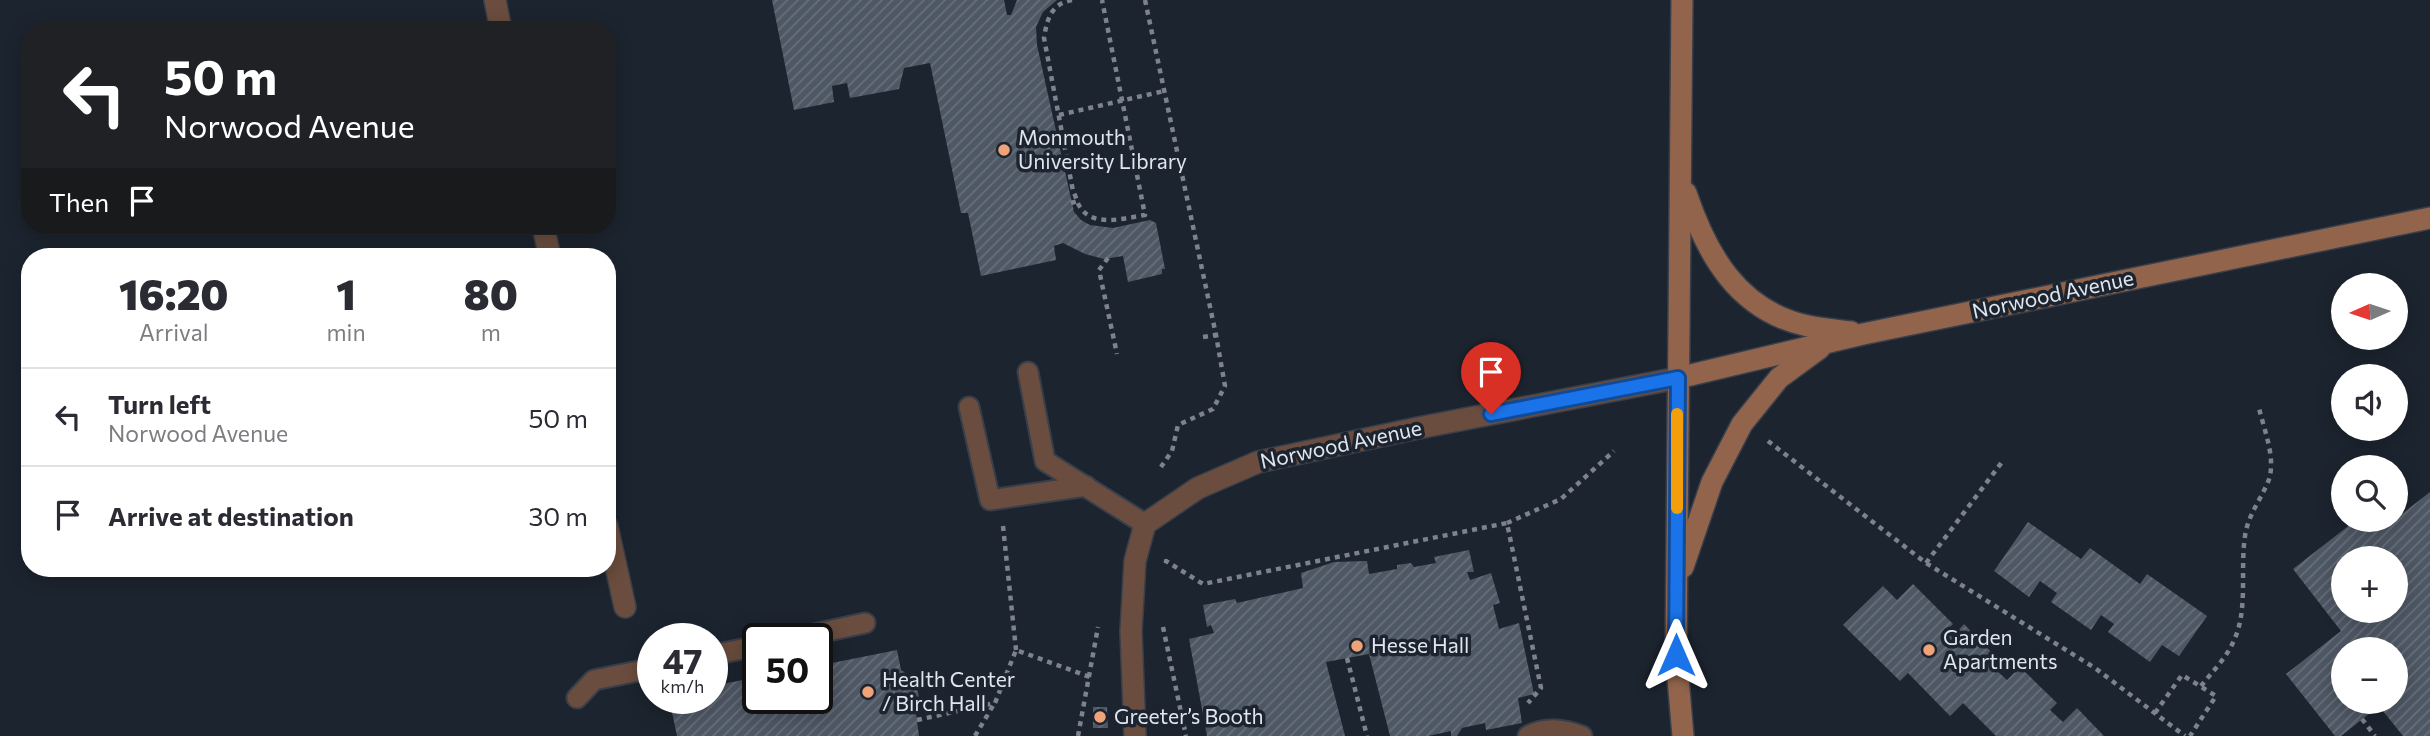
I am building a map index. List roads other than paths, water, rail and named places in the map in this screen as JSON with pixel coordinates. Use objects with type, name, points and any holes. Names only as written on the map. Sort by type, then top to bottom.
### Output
[{"type":"main road","points":[[1682,0],[1676,655],[1683,736]]},
{"type":"main road","points":[[1681,177],[1698,229],[1732,285],[1774,314],[1806,326],[1863,334]]},
{"type":"main road","name":"Norwood Avenue","points":[[1678,378],[1863,334],[2430,218]]},
{"type":"main road","points":[[1676,586],[1712,482],[1742,424],[1779,378],[1828,342]]},
{"type":"street","points":[[495,0],[499,21]]},
{"type":"street","name":"Norwood Avenue","points":[[1145,524],[1198,488],[1258,462],[1678,378]]},
{"type":"street","points":[[1135,736],[1131,631],[1135,561],[1145,524]]},
{"type":"street","points":[[616,566],[625,607]]},
{"type":"lane","points":[[1028,372],[1045,461],[1145,524]]},
{"type":"lane","points":[[969,407],[990,500],[1086,486]]},
{"type":"lane","points":[[833,630],[865,623]]},
{"type":"lane","points":[[577,698],[594,680],[637,671]]},
{"type":"lane","points":[[1528,736],[1550,729],[1568,730],[1582,736]]},
{"type":"place","name":"Monmouth University Library","points":[[1004,150]]},
{"type":"place","name":"Hesse Hall","points":[[1357,646]]},
{"type":"place","name":"Garden Apartments","points":[[1929,650]]},
{"type":"place","name":"Health Center / Birch Hall","points":[[868,692]]},
{"type":"place","name":"Greeter’s Booth","points":[[1100,717]]}]
